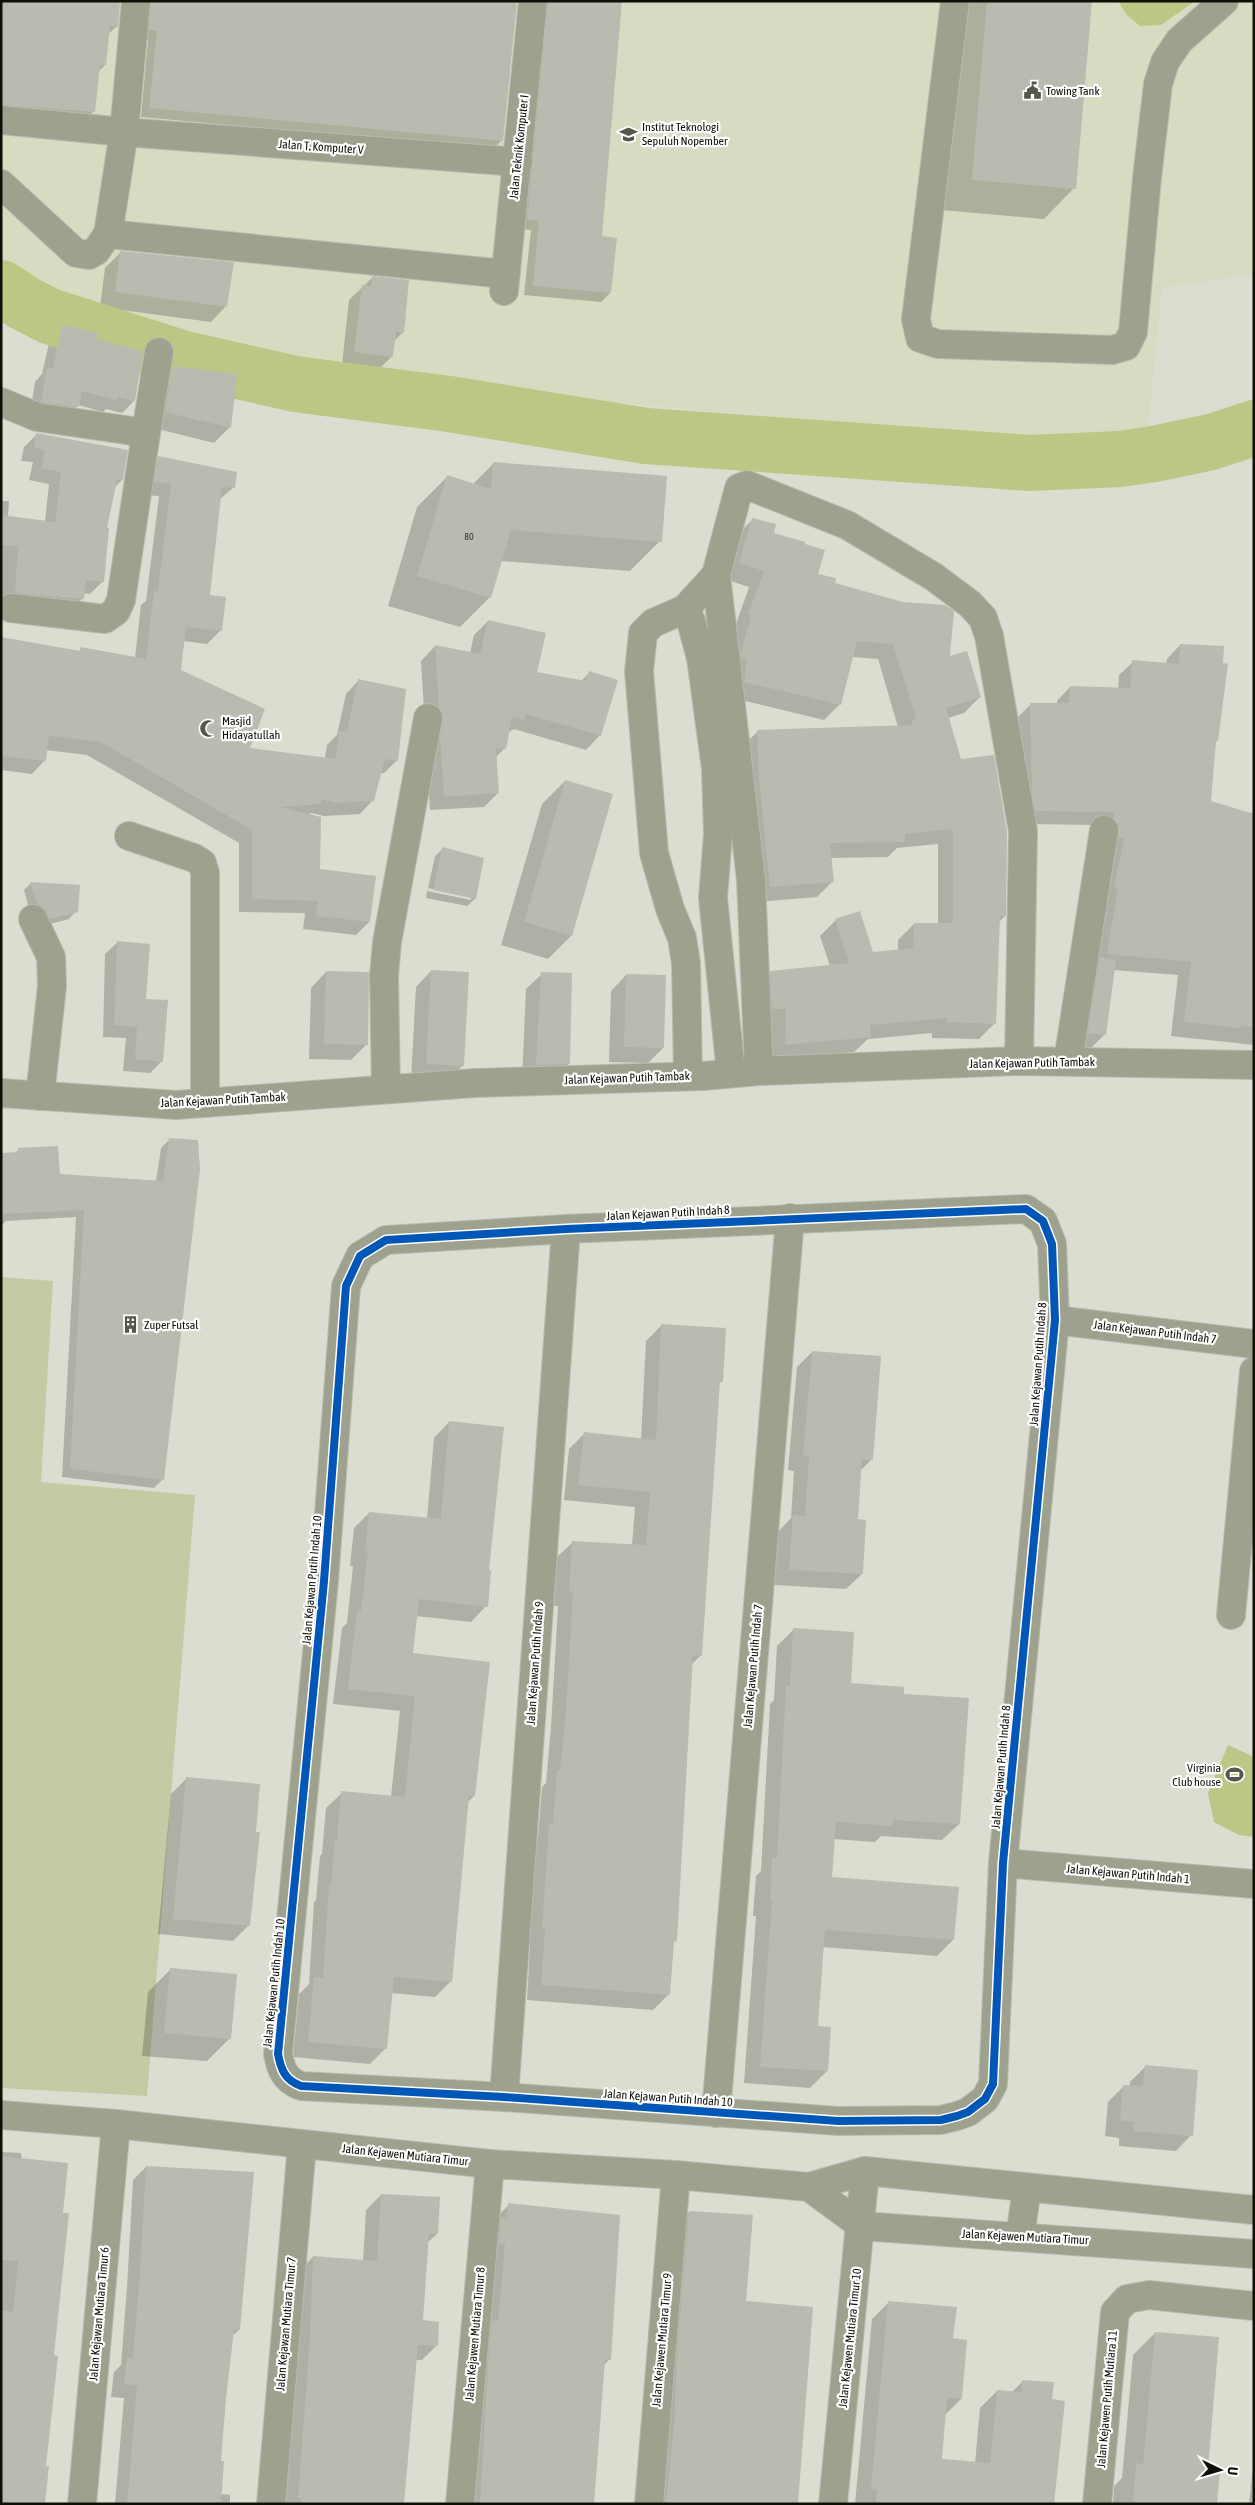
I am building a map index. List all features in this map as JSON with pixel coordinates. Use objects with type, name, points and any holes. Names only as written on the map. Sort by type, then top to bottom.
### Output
[{"type":"street","points":[[1,184],[76,253],[90,255],[96,251],[108,234],[124,132],[136,1]]},
{"type":"street","name":"Jalan Teknik Komputer I","points":[[108,234],[504,283],[518,162],[533,1]]},
{"type":"street","points":[[955,1],[916,319],[920,338],[938,344],[1112,350],[1126,346],[1133,332],[1146,178],[1158,84],[1166,62],[1179,41],[1224,1]]},
{"type":"street","name":"Jalan T. Komputer V","points":[[1,120],[124,132],[518,162]]},
{"type":"street","points":[[12,608],[105,619],[116,611],[121,600],[159,352]]},
{"type":"street","points":[[1,402],[37,417],[146,434]]},
{"type":"street","points":[[759,1071],[751,880],[716,575],[739,488],[747,485],[847,525],[934,577],[970,604],[983,618],[989,636],[1023,831],[1019,1061]]},
{"type":"street","points":[[688,1076],[686,963],[682,938],[670,909],[654,853],[639,670],[643,633],[653,623],[685,609],[716,575]]},
{"type":"street","points":[[685,609],[691,621],[701,658],[716,769],[718,834],[713,898],[731,1073]]},
{"type":"street","points":[[386,1089],[384,976],[387,942],[428,718]]},
{"type":"street","points":[[1068,1061],[1104,830]]},
{"type":"street","points":[[129,836],[194,858],[202,863],[205,873],[205,1103]]},
{"type":"street","points":[[670,909],[713,898]]},
{"type":"street","points":[[34,919],[51,957],[52,986],[40,1096]]},
{"type":"street","name":"Jalan Kejawan Putih Tambak","points":[[1,1093],[176,1105],[475,1083],[688,1076],[759,1071],[1019,1061],[1254,1065]]},
{"type":"street","name":"Jalan Kejawan Putih Indah 8","points":[[346,1286],[360,1256],[386,1240],[790,1218],[1026,1209],[1043,1221],[1052,1244],[1055,1320],[1003,1863],[993,2084]]},
{"type":"street","name":"Jalan Kejawan Putih Indah 7","points":[[716,2113],[790,1218]]},
{"type":"street","name":"Jalan Kejawan Putih Indah 9","points":[[504,2097],[566,1229]]},
{"type":"street","name":"Jalan Kejawan Putih Indah 10","points":[[346,1286],[324,1581],[278,2054],[281,2068],[288,2079],[301,2086],[504,2097],[838,2121],[941,2120],[957,2116],[976,2107],[985,2099],[993,2084]]},
{"type":"street","name":"Jalan Kejawan Putih Indah 7","points":[[1055,1320],[1254,1344]]},
{"type":"street","points":[[1231,1615],[1254,1371]]},
{"type":"street","name":"Jalan Kejawan Putih Indah 1","points":[[1003,1863],[1254,1884]]},
{"type":"street","name":"Jalan Kejawen Mutiara Timur","points":[[1,2115],[116,2124],[490,2164],[676,2175],[809,2187],[865,2171],[1254,2210]]},
{"type":"street","name":"Jalan Kejawan Mutiara Timur 6","points":[[82,2504],[116,2124]]},
{"type":"street","name":"Jalan Kejawan Mutiara Timur 7","points":[[270,2504],[302,2145]]},
{"type":"street","name":"Jalan Kejawen Mutiara Timur 8","points":[[460,2504],[490,2164]]},
{"type":"street","name":"Jalan Kejawen Mutiara Timur 10","points":[[833,2504],[862,2226],[865,2171]]},
{"type":"street","name":"Jalan Kejawen Mutiara Timur 9","points":[[649,2504],[676,2175]]},
{"type":"street","points":[[809,2187],[862,2226]]},
{"type":"street","points":[[1020,2237],[1027,2188]]},
{"type":"street","name":"Jalan Kejawen Mutiara Timur","points":[[862,2226],[1254,2254]]},
{"type":"street","name":"Jalan Kejawen Putih Mutiara 11","points":[[1097,2504],[1115,2312],[1127,2299],[1149,2295],[1254,2306]]},
{"type":"shaded area","name":"Institut Teknologi Sepuluh Nopember","points":[[1,1],[1254,1],[1254,274],[1162,288],[1146,449],[585,400],[196,344],[28,290],[1,268]]},
{"type":"shaded area","points":[[1118,1],[1195,1],[1161,25],[1140,26],[1126,14]]},
{"type":"shaded area","points":[[1,1277],[53,1281],[41,1482],[195,1495],[147,2096],[1,2088]]},
{"type":"shaded area","name":"Virginia Club house","points":[[1228,1745],[1254,1757],[1254,1837],[1239,1835],[1214,1822],[1208,1793]]},
{"type":"building","points":[[1,1],[120,1],[118,27],[110,26],[106,65],[100,65],[95,112],[1,105]]},
{"type":"building","points":[[151,1],[517,1],[503,141],[149,108],[157,31],[149,30]]},
{"type":"building","points":[[548,1],[622,1],[602,236],[617,238],[611,293],[533,286],[539,221],[527,220]]},
{"type":"building","name":"Towing Tank","points":[[987,1],[1092,1],[1076,189],[972,180]]},
{"type":"building","points":[[120,251],[234,262],[227,307],[115,292]]},
{"type":"building","points":[[372,276],[409,280],[404,333],[396,332],[393,357],[354,352],[362,285],[371,286]]},
{"type":"building","points":[[62,325],[98,333],[96,339],[143,351],[135,401],[117,397],[117,400],[82,391],[79,407],[41,402],[47,368],[53,369]]},
{"type":"building","points":[[173,366],[237,374],[231,428],[165,412]]},
{"type":"building","points":[[36,433],[128,450],[123,480],[117,480],[107,528],[109,528],[104,582],[86,580],[84,599],[15,593],[18,546],[1,545],[1,515],[55,522],[61,472],[41,468],[45,450],[34,448]]},
{"type":"building","points":[[158,456],[237,472],[235,488],[222,487],[210,595],[226,597],[222,631],[186,627],[181,670],[265,709],[250,748],[336,759],[339,731],[347,731],[358,679],[406,689],[398,761],[385,759],[374,801],[337,803],[321,799],[321,804],[280,807],[321,817],[320,869],[376,876],[370,922],[316,916],[318,901],[252,899],[252,830],[101,742],[49,736],[46,761],[1,756],[1,637],[80,651],[81,647],[146,659],[154,591],[158,591],[171,484],[154,482]]},
{"type":"building","points":[[493,462],[667,476],[662,542],[511,530],[491,598],[417,576],[447,475],[491,489]]},
{"type":"building","points":[[752,518],[776,524],[774,533],[825,550],[818,574],[836,578],[835,583],[903,602],[945,605],[954,611],[950,656],[967,651],[981,697],[946,708],[961,759],[994,755],[1007,832],[1006,916],[1000,916],[996,1024],[947,1022],[947,1018],[870,1025],[871,1037],[785,1045],[786,1009],[772,1009],[770,971],[849,963],[835,919],[860,911],[873,952],[913,948],[914,923],[953,923],[953,829],[905,834],[905,842],[830,843],[834,882],[770,887],[759,780],[757,730],[912,725],[912,720],[916,719],[893,644],[857,641],[841,705],[744,682],[747,660],[741,659],[741,653],[751,615],[748,614],[764,571],[739,563]]},
{"type":"building","points":[[488,620],[546,633],[537,672],[586,681],[589,671],[618,680],[601,736],[526,714],[525,720],[512,717],[506,749],[496,748],[499,793],[444,797],[440,737],[443,713],[439,707],[435,645],[480,654]]},
{"type":"building","points":[[1180,644],[1224,646],[1223,663],[1228,664],[1218,741],[1216,741],[1211,801],[1254,814],[1254,1027],[1240,1026],[1240,1028],[1184,1022],[1191,962],[1107,954],[1118,888],[1114,887],[1124,839],[1119,838],[1119,825],[1113,818],[1115,812],[1035,811],[1032,793],[1030,703],[1069,703],[1070,686],[1130,688],[1132,660],[1179,664]]},
{"type":"building","points":[[565,780],[613,794],[572,936],[524,922]]},
{"type":"building","points":[[442,847],[484,858],[476,899],[433,890]]},
{"type":"building","points":[[30,882],[80,885],[78,912],[50,919],[42,906],[37,904]]},
{"type":"building","points":[[117,941],[150,944],[146,999],[168,1000],[163,1062],[135,1059],[137,1027],[114,1025]]},
{"type":"building","points":[[1100,957],[1116,960],[1106,1035],[1088,1033]]},
{"type":"building","points":[[431,970],[469,972],[464,1066],[426,1064]]},
{"type":"building","points":[[326,971],[369,972],[368,1045],[324,1044]]},
{"type":"building","points":[[541,972],[572,973],[570,1064],[536,1065]]},
{"type":"building","points":[[626,974],[666,975],[664,1048],[624,1047]]},
{"type":"building","name":"Zuper Futsal","points":[[169,1138],[198,1140],[200,1169],[164,1480],[70,1469],[84,1210],[1,1214],[1,1153],[18,1152],[18,1148],[58,1146],[60,1174],[163,1181]]},
{"type":"building","points":[[661,1324],[726,1328],[723,1382],[720,1382],[702,1656],[693,1655],[677,1941],[674,1941],[670,1995],[541,1985],[545,1929],[542,1928],[549,1824],[553,1824],[557,1770],[560,1770],[566,1711],[573,1591],[569,1591],[572,1541],[646,1545],[650,1492],[578,1485],[584,1432],[656,1440]]},
{"type":"building","points":[[812,1351],[881,1356],[873,1460],[862,1459],[858,1519],[866,1520],[863,1574],[789,1570],[793,1515],[805,1516],[809,1456],[803,1455]]},
{"type":"building","points":[[449,1421],[504,1427],[489,1570],[491,1570],[488,1607],[419,1599],[413,1653],[490,1662],[475,1796],[469,1796],[452,1982],[394,1977],[387,2049],[308,2042],[314,1977],[323,1978],[329,1885],[331,1885],[335,1840],[337,1840],[341,1791],[405,1797],[415,1696],[348,1689],[357,1611],[361,1611],[368,1551],[365,1551],[369,1512],[441,1519]]},
{"type":"building","points":[[793,1628],[854,1632],[851,1683],[904,1687],[904,1694],[969,1698],[960,1824],[893,1820],[893,1826],[836,1822],[832,1877],[959,1887],[954,1940],[825,1930],[818,2026],[831,2027],[828,2071],[760,2067],[772,1900],[770,1900],[772,1858],[777,1858],[786,1686],[790,1686]]},
{"type":"building","points":[[186,1777],[260,1784],[256,1832],[260,1832],[250,1926],[173,1919]]},
{"type":"building","points":[[170,1968],[237,1974],[231,2039],[164,2033]]},
{"type":"building","points":[[1145,2065],[1198,2070],[1193,2136],[1134,2131],[1134,2122],[1120,2121],[1123,2085],[1143,2086]]},
{"type":"building","points":[[1,2156],[68,2163],[63,2213],[69,2213],[54,2355],[58,2356],[46,2466],[49,2466],[45,2504],[1,2504],[1,2310],[13,2312],[18,2261],[1,2260]]},
{"type":"building","points":[[146,2166],[254,2172],[240,2330],[234,2330],[226,2398],[221,2461],[224,2461],[221,2504],[127,2504],[137,2385],[124,2384],[127,2358],[133,2358]]},
{"type":"building","points":[[381,2194],[440,2197],[438,2234],[429,2234],[423,2320],[439,2322],[438,2346],[418,2345],[404,2504],[301,2504],[301,2498],[298,2498],[310,2337],[313,2256],[377,2261]]},
{"type":"building","points":[[508,2203],[620,2215],[611,2360],[605,2359],[594,2504],[480,2504],[492,2321],[498,2321],[505,2244],[499,2243],[501,2218],[507,2219]]},
{"type":"building","points":[[689,2211],[753,2215],[746,2301],[813,2307],[798,2504],[666,2504],[674,2425],[678,2341]]},
{"type":"building","points":[[888,2301],[957,2307],[953,2338],[967,2340],[962,2399],[947,2398],[942,2459],[990,2463],[997,2390],[1021,2392],[1022,2380],[1054,2382],[1052,2399],[1065,2401],[1054,2504],[876,2504],[877,2490],[871,2489]]},
{"type":"building","points":[[1155,2332],[1219,2337],[1208,2469],[1220,2470],[1217,2504],[1133,2504],[1136,2463],[1143,2464]]},
{"type":"waterway","points":[[1,288],[49,316],[181,358],[295,384],[449,404],[646,436],[1030,463],[1120,459],[1154,454],[1211,442],[1254,428]]},
{"type":"cycle path","points":[[1026,1209],[1043,1221],[1052,1244],[1055,1320],[1003,1863],[993,2084],[985,2099],[968,2112],[941,2120],[838,2121],[504,2097],[301,2086],[291,2081],[282,2070],[278,2054],[324,1581],[346,1286],[360,1256],[386,1240],[566,1229],[1026,1209]]},
{"type":"place","name":"Towing Tank","points":[[1032,91]]},
{"type":"place","name":"Institut Teknologi Sepuluh Nopember","points":[[628,134]]},
{"type":"place","name":"Masjid Hidayatullah","points":[[208,728]]},
{"type":"place","name":"Zuper Futsal","points":[[130,1325]]},
{"type":"place","name":"Virginia Club house","points":[[1235,1775]]}]
